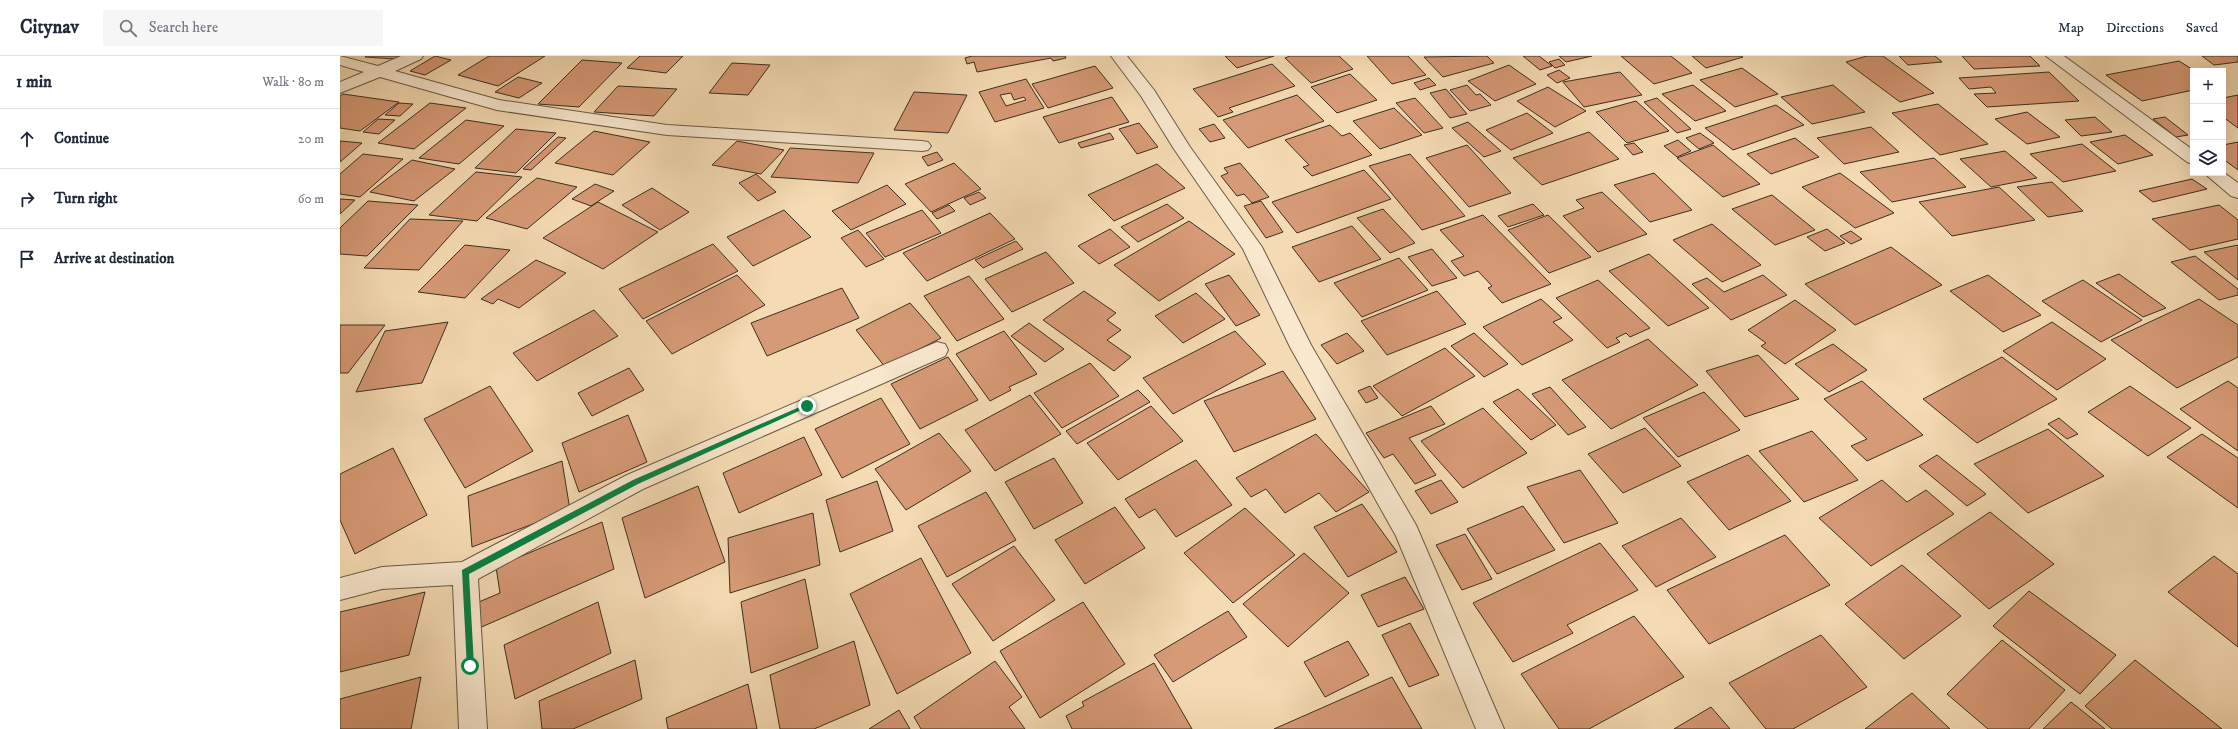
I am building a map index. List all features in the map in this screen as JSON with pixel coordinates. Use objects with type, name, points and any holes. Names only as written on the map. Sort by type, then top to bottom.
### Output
[{"type":"street","points":[[340,88],[415,56]]},
{"type":"street","points":[[1119,56],[1148,94],[1183,149],[1252,247],[1301,347],[1407,532],[1490,729]]},
{"type":"street","points":[[2054,56],[2190,156]]},
{"type":"street","points":[[340,60],[498,105],[667,130],[922,146]]},
{"type":"street","points":[[2217,176],[2238,192]]},
{"type":"street","points":[[340,589],[382,578],[465,572],[635,482],[938,350]]},
{"type":"street","points":[[465,572],[473,729]]},
{"type":"building","points":[[399,56],[395,59],[365,57]]},
{"type":"building","points":[[435,56],[451,60],[425,75],[410,71]]},
{"type":"building","points":[[489,56],[545,56],[498,86],[458,75]]},
{"type":"building","points":[[640,56],[683,56],[666,73],[627,68]]},
{"type":"building","points":[[972,56],[1065,56],[1066,58],[1053,61],[1051,58],[977,72],[974,62],[967,64],[965,58]]},
{"type":"building","points":[[1225,56],[1274,56],[1237,68]]},
{"type":"building","points":[[1290,56],[1339,56],[1353,69],[1311,83],[1285,58]]},
{"type":"building","points":[[1367,56],[1408,56],[1426,75],[1392,84]]},
{"type":"building","points":[[1487,56],[1494,63],[1443,77],[1424,57]]},
{"type":"building","points":[[1523,56],[1539,56],[1552,66],[1540,70]]},
{"type":"building","points":[[1559,56],[1592,56],[1566,62]]},
{"type":"building","points":[[1621,56],[1671,56],[1692,73],[1654,84]]},
{"type":"building","points":[[1692,56],[1741,56],[1743,57],[1706,68]]},
{"type":"building","points":[[1867,56],[1883,56],[1934,93],[1900,102],[1846,62]]},
{"type":"building","points":[[1899,56],[1935,56],[1942,62],[1908,65]]},
{"type":"building","points":[[1962,56],[2030,56],[2040,66],[1974,69]]},
{"type":"building","points":[[2202,56],[2238,56],[2238,62],[2214,65]]},
{"type":"building","points":[[1559,59],[1565,65],[1555,68],[1549,62]]},
{"type":"building","points":[[582,60],[622,63],[579,107],[538,104]]},
{"type":"building","points":[[2179,61],[2190,68],[2190,91],[2142,101],[2106,75]]},
{"type":"building","points":[[732,63],[770,65],[748,95],[709,93]]},
{"type":"building","points":[[1272,64],[1295,86],[1229,108],[1233,112],[1218,117],[1193,89]]},
{"type":"building","points":[[1509,65],[1536,84],[1495,101],[1468,81]]},
{"type":"building","points":[[1095,66],[1113,88],[1048,108],[1032,84]]},
{"type":"building","points":[[1742,68],[1778,94],[1735,107],[1700,80]]},
{"type":"building","points":[[1559,70],[1570,78],[1557,83],[1547,75]]},
{"type":"building","points":[[1620,72],[1642,95],[1584,107],[1563,82]]},
{"type":"building","points":[[2049,72],[2079,101],[1987,107],[1974,94],[1996,93],[1991,87],[1969,89],[1959,78]]},
{"type":"building","points":[[1350,74],[1377,100],[1337,113],[1311,87]]},
{"type":"building","points":[[518,77],[542,83],[519,98],[495,92]]},
{"type":"building","points":[[1429,78],[1436,85],[1420,90],[1414,83]]},
{"type":"building","points":[[1026,79],[1044,108],[995,122],[979,92]],"holes":[[[1011,93],[1014,100],[1024,97],[1026,100],[1006,106],[1000,95]]]},
{"type":"building","points":[[1467,85],[1476,95],[1480,94],[1491,105],[1470,111],[1450,90]]},
{"type":"building","points":[[1693,85],[1726,111],[1695,121],[1662,94]]},
{"type":"building","points":[[1833,85],[1865,112],[1812,124],[1781,97]]},
{"type":"building","points":[[618,86],[677,89],[654,116],[594,112]]},
{"type":"building","points":[[1548,87],[1586,111],[1555,127],[1517,101]]},
{"type":"building","points":[[1446,89],[1467,114],[1450,118],[1430,93]]},
{"type":"building","points":[[914,92],[967,95],[948,133],[894,130]]},
{"type":"building","points":[[343,94],[399,102],[360,131],[340,128],[340,96]]},
{"type":"building","points":[[1297,95],[1324,121],[1248,148],[1223,120]]},
{"type":"building","points":[[2238,95],[2238,128],[2226,119],[2226,97]]},
{"type":"building","points":[[1112,97],[1129,122],[1059,143],[1043,117]]},
{"type":"building","points":[[1415,98],[1443,128],[1424,133],[1396,103]]},
{"type":"building","points":[[1657,98],[1691,129],[1677,133],[1644,102]]},
{"type":"building","points":[[1636,101],[1669,131],[1627,143],[1596,112]]},
{"type":"building","points":[[399,103],[413,104],[400,116],[385,115]]},
{"type":"building","points":[[430,103],[466,108],[414,149],[378,143]]},
{"type":"building","points":[[1938,104],[1988,144],[1940,155],[1892,113]]},
{"type":"building","points":[[1776,105],[1804,125],[1733,150],[1705,128]]},
{"type":"building","points":[[1394,108],[1422,135],[1380,149],[1353,121]]},
{"type":"building","points":[[2027,112],[2060,137],[2027,144],[1995,119]]},
{"type":"building","points":[[1527,113],[1553,133],[1511,150],[1486,130]]},
{"type":"building","points":[[2095,117],[2112,132],[2081,136],[2065,120]]},
{"type":"building","points":[[2165,117],[2188,135],[2176,137],[2153,119]]},
{"type":"building","points":[[378,119],[395,120],[379,134],[363,132]]},
{"type":"building","points":[[466,120],[504,126],[459,164],[419,158]]},
{"type":"building","points":[[1468,122],[1501,151],[1484,157],[1452,128]]},
{"type":"building","points":[[1139,123],[1158,147],[1137,154],[1119,129]]},
{"type":"building","points":[[1214,124],[1225,138],[1210,142],[1199,129]]},
{"type":"building","points":[[1330,125],[1342,136],[1350,133],[1372,155],[1312,176],[1303,167],[1309,165],[1285,140]]},
{"type":"building","points":[[1871,127],[1899,152],[1844,164],[1817,138]]},
{"type":"building","points":[[516,129],[556,133],[516,173],[475,168]]},
{"type":"building","points":[[594,131],[650,142],[613,175],[555,163]]},
{"type":"building","points":[[1589,132],[1619,159],[1542,185],[1513,158]]},
{"type":"building","points":[[1110,133],[1114,139],[1081,148],[1078,143]]},
{"type":"building","points":[[1700,133],[1714,143],[1699,149],[1686,138]]},
{"type":"building","points":[[2125,135],[2153,155],[2118,164],[2090,142]]},
{"type":"building","points":[[558,137],[566,138],[531,170],[523,169]]},
{"type":"building","points":[[1795,138],[1819,157],[1771,174],[1747,154]]},
{"type":"building","points":[[1678,140],[1691,151],[1677,157],[1664,146]]},
{"type":"building","points":[[340,141],[362,143],[340,162]]},
{"type":"building","points":[[737,141],[784,150],[761,174],[712,165]]},
{"type":"building","points":[[2238,142],[2238,170],[2226,161],[2226,144]]},
{"type":"building","points":[[1634,143],[1643,152],[1633,155],[1624,145]]},
{"type":"building","points":[[2082,144],[2116,171],[2063,182],[2030,154]]},
{"type":"building","points":[[1467,145],[1511,193],[1469,207],[1426,158]]},
{"type":"building","points":[[1713,145],[1760,184],[1723,197],[1677,158]]},
{"type":"building","points":[[790,148],[874,153],[858,183],[771,177]]},
{"type":"building","points":[[2005,151],[2037,178],[1991,187],[1960,159]]},
{"type":"building","points":[[937,152],[943,160],[928,166],[922,157]]},
{"type":"building","points":[[363,154],[403,159],[360,197],[340,194],[340,174]]},
{"type":"building","points":[[1410,154],[1465,216],[1422,230],[1369,166]]},
{"type":"building","points":[[1934,158],[1966,187],[1892,202],[1860,172]]},
{"type":"building","points":[[412,160],[455,169],[414,201],[370,192]]},
{"type":"building","points":[[954,163],[981,189],[931,212],[905,184]]},
{"type":"building","points":[[1240,163],[1269,197],[1252,203],[1244,194],[1237,196],[1221,176],[1228,173],[1224,168]]},
{"type":"building","points":[[1157,164],[1185,188],[1114,221],[1088,195]]},
{"type":"building","points":[[1364,170],[1391,199],[1297,233],[1272,202]]},
{"type":"building","points":[[476,172],[522,177],[477,221],[429,215]]},
{"type":"building","points":[[1654,173],[1692,210],[1650,222],[1614,185]]},
{"type":"building","points":[[1840,173],[1894,213],[1855,228],[1802,187]]},
{"type":"building","points":[[756,174],[776,192],[758,201],[739,183]]},
{"type":"building","points":[[537,178],[577,187],[527,229],[486,218]]},
{"type":"building","points":[[2192,179],[2207,189],[2153,202],[2139,191]]},
{"type":"building","points":[[2052,182],[2083,211],[2048,217],[2017,187]]},
{"type":"building","points":[[595,184],[614,191],[591,206],[572,199]]},
{"type":"building","points":[[887,185],[906,204],[851,230],[832,211]]},
{"type":"building","points":[[1999,187],[2035,220],[1952,236],[1919,202]]},
{"type":"building","points":[[652,188],[689,212],[660,230],[622,205]]},
{"type":"building","points":[[979,192],[986,198],[970,205],[964,198]]},
{"type":"building","points":[[1602,192],[1647,234],[1598,252],[1563,216],[1584,208],[1576,200]]},
{"type":"building","points":[[1772,195],[1815,230],[1775,245],[1732,209]]},
{"type":"building","points":[[340,199],[355,200],[340,214]]},
{"type":"building","points":[[368,201],[418,205],[367,256],[340,254],[340,228]]},
{"type":"building","points":[[1261,201],[1283,232],[1266,238],[1244,206]]},
{"type":"building","points":[[598,202],[658,232],[603,269],[543,238]]},
{"type":"building","points":[[1167,204],[1184,218],[1138,242],[1121,227]]},
{"type":"building","points":[[1533,204],[1544,215],[1508,227],[1498,216]]},
{"type":"building","points":[[949,205],[955,211],[937,219],[932,213]]},
{"type":"building","points":[[2219,205],[2238,220],[2238,239],[2190,250],[2152,219]]},
{"type":"building","points":[[1383,209],[1415,243],[1390,253],[1357,218]]},
{"type":"building","points":[[784,210],[811,237],[753,266],[727,237]]},
{"type":"building","points":[[922,210],[941,233],[885,257],[866,233]]},
{"type":"building","points":[[990,213],[1015,239],[927,281],[903,253]]},
{"type":"building","points":[[1483,215],[1551,284],[1502,303],[1488,288],[1492,286],[1478,271],[1464,276],[1451,261],[1464,256],[1440,230]]},
{"type":"building","points":[[1548,215],[1591,257],[1549,273],[1508,230]]},
{"type":"building","points":[[410,219],[463,221],[419,270],[364,268]]},
{"type":"building","points":[[1189,221],[1235,254],[1159,301],[1114,265]]},
{"type":"building","points":[[1712,224],[1761,265],[1722,282],[1673,240]]},
{"type":"building","points":[[1352,226],[1381,259],[1319,282],[1292,247]]},
{"type":"building","points":[[1110,229],[1130,247],[1099,264],[1078,246]]},
{"type":"building","points":[[1827,229],[1845,243],[1825,251],[1807,237]]},
{"type":"building","points":[[858,230],[884,259],[866,267],[841,238]]},
{"type":"building","points":[[1851,231],[1862,239],[1851,244],[1840,236]]},
{"type":"building","points":[[1016,241],[1023,249],[983,268],[975,260]]},
{"type":"building","points":[[713,244],[738,271],[643,319],[619,289]]},
{"type":"building","points":[[465,245],[510,250],[465,298],[418,292]]},
{"type":"building","points":[[2238,245],[2238,280],[2204,252]]},
{"type":"building","points":[[1891,247],[1942,285],[1855,325],[1805,284]]},
{"type":"building","points":[[1432,249],[1457,278],[1432,286],[1408,257]]},
{"type":"building","points":[[1046,252],[1074,283],[1012,312],[985,279]]},
{"type":"building","points":[[1649,254],[1709,308],[1668,326],[1609,271]]},
{"type":"building","points":[[2195,256],[2238,289],[2238,295],[2219,300],[2171,262]]},
{"type":"building","points":[[1399,258],[1428,290],[1362,317],[1334,283]]},
{"type":"building","points":[[536,260],[566,273],[519,308],[498,299],[493,304],[481,299]]},
{"type":"building","points":[[2119,274],[2166,308],[2143,317],[2096,283]]},
{"type":"building","points":[[737,275],[765,305],[672,354],[646,321]]},
{"type":"building","points":[[1229,275],[1260,315],[1236,326],[1205,284]]},
{"type":"building","points":[[1763,275],[1787,295],[1731,320],[1692,284],[1707,278],[1724,292]]},
{"type":"building","points":[[1988,275],[2041,315],[2003,332],[1950,291]]},
{"type":"building","points":[[969,276],[1004,319],[957,341],[924,296]]},
{"type":"building","points":[[1598,280],[1650,328],[1630,337],[1626,333],[1616,338],[1620,342],[1607,348],[1556,298]]},
{"type":"building","points":[[2083,280],[2142,320],[2101,342],[2042,301]]},
{"type":"building","points":[[842,288],[859,318],[767,356],[751,323]]},
{"type":"building","points":[[1084,291],[1116,313],[1107,320],[1121,330],[1107,340],[1131,357],[1114,371],[1043,320]]},
{"type":"building","points":[[1437,291],[1466,324],[1387,355],[1361,321]]},
{"type":"building","points":[[1196,293],[1225,319],[1183,343],[1155,316]]},
{"type":"building","points":[[1541,299],[1562,318],[1553,322],[1573,340],[1522,365],[1483,327]]},
{"type":"building","points":[[2199,299],[2238,325],[2238,357],[2177,388],[2111,340]]},
{"type":"building","points":[[1795,300],[1836,330],[1785,364],[1761,346],[1766,343],[1748,330]]},
{"type":"building","points":[[910,303],[941,338],[885,367],[856,330]]},
{"type":"building","points":[[594,310],[618,336],[537,381],[513,353]]},
{"type":"building","points":[[448,322],[422,383],[356,392],[385,331]]},
{"type":"building","points":[[2052,322],[2106,359],[2057,390],[2003,351]]},
{"type":"building","points":[[1029,323],[1064,349],[1045,362],[1011,336]]},
{"type":"building","points":[[340,325],[385,325],[348,373],[340,373]]},
{"type":"building","points":[[1004,331],[1037,374],[1009,387],[1011,390],[990,401],[956,354]]},
{"type":"building","points":[[1235,331],[1266,364],[1173,414],[1143,378]]},
{"type":"building","points":[[1347,333],[1364,351],[1337,364],[1321,345]]},
{"type":"building","points":[[1474,333],[1508,364],[1484,377],[1451,346]]},
{"type":"building","points":[[1648,339],[1698,385],[1611,429],[1562,380]]},
{"type":"building","points":[[1833,344],[1867,370],[1829,392],[1795,364]]},
{"type":"building","points":[[1445,348],[1475,376],[1402,416],[1373,386]]},
{"type":"building","points":[[1758,355],[1799,399],[1745,417],[1706,371]]},
{"type":"building","points":[[948,357],[978,400],[920,429],[891,384]]},
{"type":"building","points":[[2002,357],[2057,399],[1977,443],[1923,399]]},
{"type":"building","points":[[1090,363],[1119,396],[1062,428],[1034,393]]},
{"type":"building","points":[[629,368],[644,390],[592,416],[578,393]]},
{"type":"building","points":[[1283,371],[1316,419],[1234,452],[1204,401]]},
{"type":"building","points":[[1862,381],[1923,435],[1867,461],[1851,446],[1867,439],[1824,399]]},
{"type":"building","points":[[2228,381],[2238,388],[2238,451],[2180,409]]},
{"type":"building","points":[[490,386],[533,451],[465,488],[424,419]]},
{"type":"building","points":[[1370,386],[1378,398],[1366,403],[1358,391]]},
{"type":"building","points":[[2130,386],[2191,428],[2148,456],[2088,412]]},
{"type":"building","points":[[1550,387],[1586,427],[1568,435],[1532,394]]},
{"type":"building","points":[[1518,389],[1556,425],[1531,440],[1493,402]]},
{"type":"building","points":[[1138,390],[1150,402],[1077,444],[1066,431]]},
{"type":"building","points":[[1704,392],[1740,430],[1678,457],[1643,418]]},
{"type":"building","points":[[1030,395],[1061,434],[995,471],[965,430]]},
{"type":"building","points":[[881,398],[910,444],[842,478],[815,429]]},
{"type":"building","points":[[1151,406],[1183,441],[1118,480],[1087,443]]},
{"type":"building","points":[[1431,406],[1445,424],[1409,438],[1436,475],[1415,484],[1393,454],[1384,458],[1366,433]]},
{"type":"building","points":[[1483,408],[1527,453],[1463,488],[1421,441]]},
{"type":"building","points":[[628,415],[647,462],[579,492],[562,443]]},
{"type":"building","points":[[2059,418],[2078,434],[2067,439],[2048,424]]},
{"type":"building","points":[[1645,428],[1681,466],[1623,493],[1588,454]]},
{"type":"building","points":[[2048,429],[2104,476],[2028,513],[1974,464]]},
{"type":"building","points":[[1812,431],[1858,480],[1804,502],[1759,451]]},
{"type":"building","points":[[939,433],[971,471],[906,510],[875,469]]},
{"type":"building","points":[[1316,434],[1369,492],[1336,512],[1319,493],[1285,513],[1266,489],[1251,497],[1236,478]]},
{"type":"building","points":[[2202,434],[2238,458],[2238,508],[2167,457]]},
{"type":"building","points":[[804,437],[822,475],[739,513],[723,473]]},
{"type":"building","points":[[393,448],[427,515],[355,554],[340,520],[340,474]]},
{"type":"building","points":[[1748,455],[1791,501],[1729,530],[1687,482]]},
{"type":"building","points":[[1937,455],[1986,494],[1967,506],[1919,466]]},
{"type":"building","points":[[1054,458],[1083,503],[1034,529],[1005,482]]},
{"type":"building","points":[[1196,460],[1232,505],[1176,537],[1155,509],[1139,518],[1125,499]]},
{"type":"building","points":[[562,461],[570,510],[472,547],[468,496]]},
{"type":"building","points":[[1580,470],[1618,523],[1564,543],[1527,487]]},
{"type":"building","points":[[1441,480],[1458,502],[1431,514],[1415,491]]},
{"type":"building","points":[[1882,480],[1907,502],[1926,490],[1954,514],[1871,566],[1819,518]]},
{"type":"building","points":[[877,481],[893,531],[840,552],[826,500]]},
{"type":"building","points":[[698,486],[725,562],[645,598],[622,518]]},
{"type":"building","points":[[986,492],[1016,540],[947,577],[918,526]]},
{"type":"building","points":[[1362,504],[1397,552],[1348,577],[1314,527]]},
{"type":"building","points":[[1523,506],[1555,550],[1497,574],[1467,529]]},
{"type":"building","points":[[1115,507],[1145,548],[1085,584],[1055,540]]},
{"type":"building","points":[[1245,508],[1295,555],[1233,603],[1184,553]]},
{"type":"building","points":[[1990,512],[2054,564],[1989,609],[1927,554]]},
{"type":"building","points":[[813,513],[820,565],[730,593],[728,538]]},
{"type":"building","points":[[1681,518],[1716,557],[1656,587],[1622,546]]},
{"type":"building","points":[[602,522],[614,569],[477,629],[474,604],[500,593],[496,567]]},
{"type":"building","points":[[1465,534],[1492,579],[1462,590],[1436,545]]},
{"type":"building","points":[[1785,535],[1830,585],[1709,644],[1667,590]]},
{"type":"building","points":[[1600,543],[1638,590],[1567,625],[1573,633],[1513,662],[1473,603]]},
{"type":"building","points":[[1014,546],[1055,600],[993,641],[952,584]]},
{"type":"building","points":[[1304,553],[1349,593],[1288,647],[1243,604]]},
{"type":"building","points":[[2214,556],[2238,574],[2238,647],[2168,592]]},
{"type":"building","points":[[921,558],[971,653],[897,694],[850,594]]},
{"type":"building","points":[[1902,565],[1961,616],[1904,659],[1845,604]]},
{"type":"building","points":[[1405,577],[1424,609],[1378,627],[1361,595]]},
{"type":"building","points":[[805,579],[818,648],[751,673],[741,602]]},
{"type":"building","points":[[2029,591],[2116,655],[2080,694],[1993,626]]},
{"type":"building","points":[[425,592],[409,655],[340,672],[340,612]]},
{"type":"building","points":[[598,602],[611,653],[515,699],[504,645]]},
{"type":"building","points":[[1083,602],[1125,664],[1040,718],[1000,651]]},
{"type":"building","points":[[1228,611],[1247,637],[1173,682],[1154,655]]},
{"type":"building","points":[[1634,616],[1684,677],[1589,729],[1559,729],[1521,674]]},
{"type":"building","points":[[1410,623],[1439,675],[1409,687],[1382,635]]},
{"type":"building","points":[[1821,635],[1867,687],[1793,729],[1766,729],[1729,683]]},
{"type":"building","points":[[2002,640],[2065,690],[2029,729],[1988,729],[1947,694]]},
{"type":"building","points":[[854,641],[870,705],[814,729],[780,729],[770,675]]},
{"type":"building","points":[[1348,641],[1369,675],[1325,697],[1304,662]]},
{"type":"building","points":[[635,660],[642,699],[573,729],[542,729],[539,701]]},
{"type":"building","points":[[2135,660],[2222,729],[2112,729],[2085,706]]},
{"type":"building","points":[[995,661],[1022,697],[1009,707],[1025,729],[921,729],[914,717]]},
{"type":"building","points":[[1154,663],[1192,729],[1072,729],[1066,716],[1084,706],[1082,702]]},
{"type":"building","points":[[421,677],[411,729],[340,729],[340,699]]},
{"type":"building","points":[[1392,677],[1422,729],[1274,729]]},
{"type":"building","points":[[748,684],[757,729],[668,729],[666,718]]},
{"type":"building","points":[[1912,693],[1950,729],[1865,729]]},
{"type":"building","points":[[2071,702],[2105,729],[2043,729]]},
{"type":"building","points":[[1711,707],[1730,729],[1674,729]]},
{"type":"building","points":[[899,710],[910,729],[869,729]]},
{"type":"route","points":[[470,666],[465,572],[635,482],[807,406]]}]
